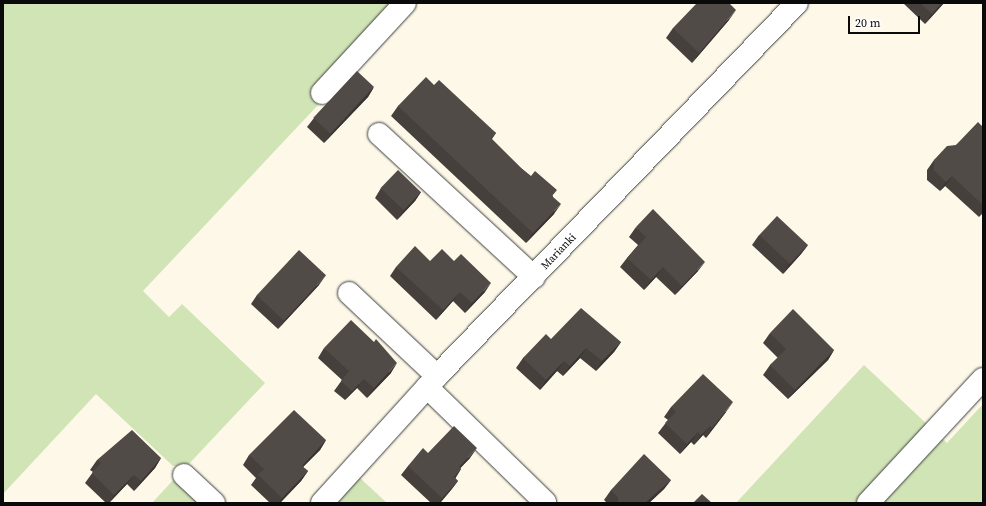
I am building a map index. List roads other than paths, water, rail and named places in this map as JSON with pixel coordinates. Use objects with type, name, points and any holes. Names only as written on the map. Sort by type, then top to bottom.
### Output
[{"type":"lane","points":[[322,93],[405,3]]},
{"type":"lane","name":"Marianki","points":[[322,503],[432,381],[797,3]]},
{"type":"lane","points":[[379,134],[534,277]]},
{"type":"lane","points":[[349,293],[545,502]]},
{"type":"lane","points":[[868,503],[983,379]]},
{"type":"lane","points":[[184,475],[214,503]]}]
